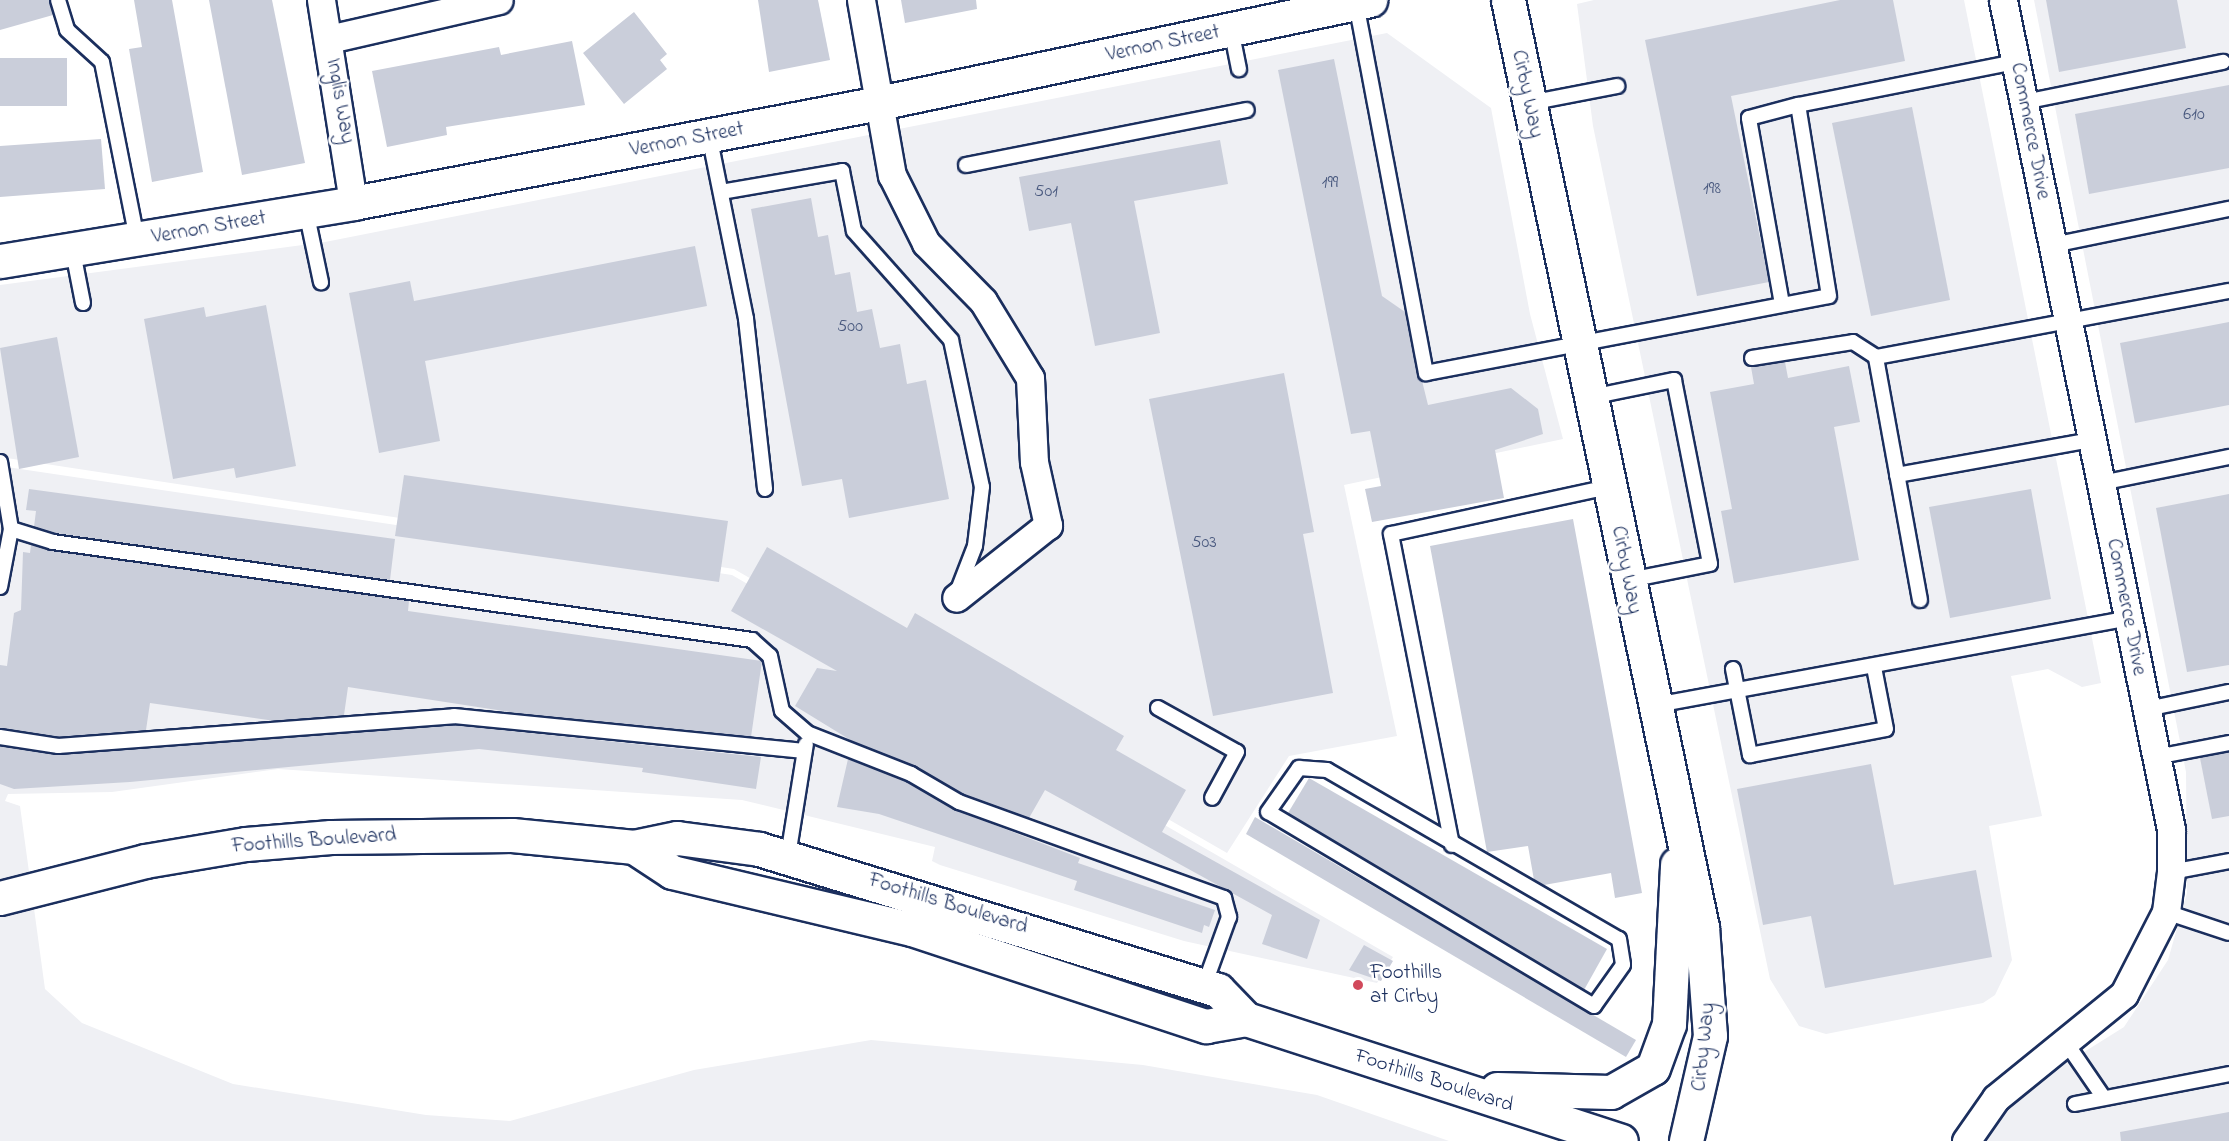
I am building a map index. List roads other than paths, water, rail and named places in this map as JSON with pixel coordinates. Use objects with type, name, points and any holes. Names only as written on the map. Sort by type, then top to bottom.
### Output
[{"type":"main road","name":"Cirby Way","points":[[1508,0],[1653,706],[1680,822],[1710,1000],[1701,1093],[1686,1141]]},
{"type":"main road","name":"Vernon Street","points":[[0,261],[73,252],[353,203],[879,103],[1363,2]]},
{"type":"main road","points":[[1450,1087],[1591,1094],[1622,1088],[1653,1068],[1670,1024],[1680,822]]},
{"type":"main road","name":"Foothills Boulevard","points":[[0,898],[36,885],[246,844],[331,837],[512,836],[634,847],[677,838],[788,856],[1218,990],[1246,1019],[1621,1141]]},
{"type":"main road","name":"Foothills Boulevard","points":[[634,847],[672,872],[912,929],[1206,1026],[1246,1019]]},
{"type":"street","name":"Inglis Way","points":[[321,0],[329,39],[353,203]]},
{"type":"street","points":[[329,39],[500,0]]},
{"type":"street","points":[[861,0],[892,175],[926,243],[983,301],[1030,378],[1034,462],[1048,525],[956,598]]},
{"type":"street","name":"Commerce Drive","points":[[1966,1141],[1996,1098],[2067,1044],[2124,994],[2166,912],[2171,872],[2170,829],[2003,0]]},
{"type":"lane","points":[[58,0],[67,30],[102,62],[138,241]]},
{"type":"lane","points":[[1363,2],[1426,373],[1829,296],[1798,105]]},
{"type":"lane","points":[[1231,29],[1239,69]]},
{"type":"lane","points":[[1782,304],[1749,118],[1798,105],[2016,62]]},
{"type":"lane","points":[[2024,102],[2223,62]]},
{"type":"lane","points":[[1529,103],[1617,86]]},
{"type":"lane","points":[[966,165],[1247,110]]},
{"type":"lane","points":[[709,135],[746,319],[765,489]]},
{"type":"lane","points":[[721,192],[842,171],[854,231],[951,340],[982,487],[975,546],[956,598]]},
{"type":"lane","points":[[2053,245],[2229,209]]},
{"type":"lane","points":[[306,211],[321,282]]},
{"type":"lane","points":[[73,252],[83,303]]},
{"type":"lane","points":[[1752,358],[1853,342],[1876,357],[2069,325],[2229,291]]},
{"type":"lane","points":[[1876,357],[1920,600]]},
{"type":"lane","points":[[1591,397],[1674,380],[1710,564],[1628,580]]},
{"type":"lane","points":[[1897,475],[2092,440]]},
{"type":"lane","points":[[2101,483],[2229,457]]},
{"type":"lane","points":[[0,462],[11,529],[0,587]]},
{"type":"lane","points":[[1452,845],[1327,770],[1299,768],[1268,812],[1594,1006],[1623,965],[1619,939],[1452,845],[1391,534],[1609,487]]},
{"type":"lane","points":[[11,529],[53,542],[752,640],[770,656],[782,711],[807,733],[911,774],[959,802],[1224,898],[1228,917],[1204,986]]},
{"type":"lane","points":[[1653,706],[1874,668],[2128,618]]},
{"type":"lane","points":[[1733,669],[1750,755],[1886,729],[1874,668]]},
{"type":"lane","points":[[2146,709],[2229,692]]},
{"type":"lane","points":[[1158,708],[1237,752],[1212,798]]},
{"type":"lane","points":[[0,737],[58,746],[454,716],[804,751]]},
{"type":"lane","points":[[788,856],[807,733]]},
{"type":"lane","points":[[2156,757],[2229,743]]},
{"type":"lane","points":[[2171,872],[2229,861]]},
{"type":"lane","points":[[2166,912],[2229,935]]},
{"type":"lane","points":[[2067,1044],[2104,1098]]},
{"type":"lane","points":[[2075,1104],[2229,1074]]},
{"type":"place","name":"Foothills at Cirby","points":[[1358,985]]}]
